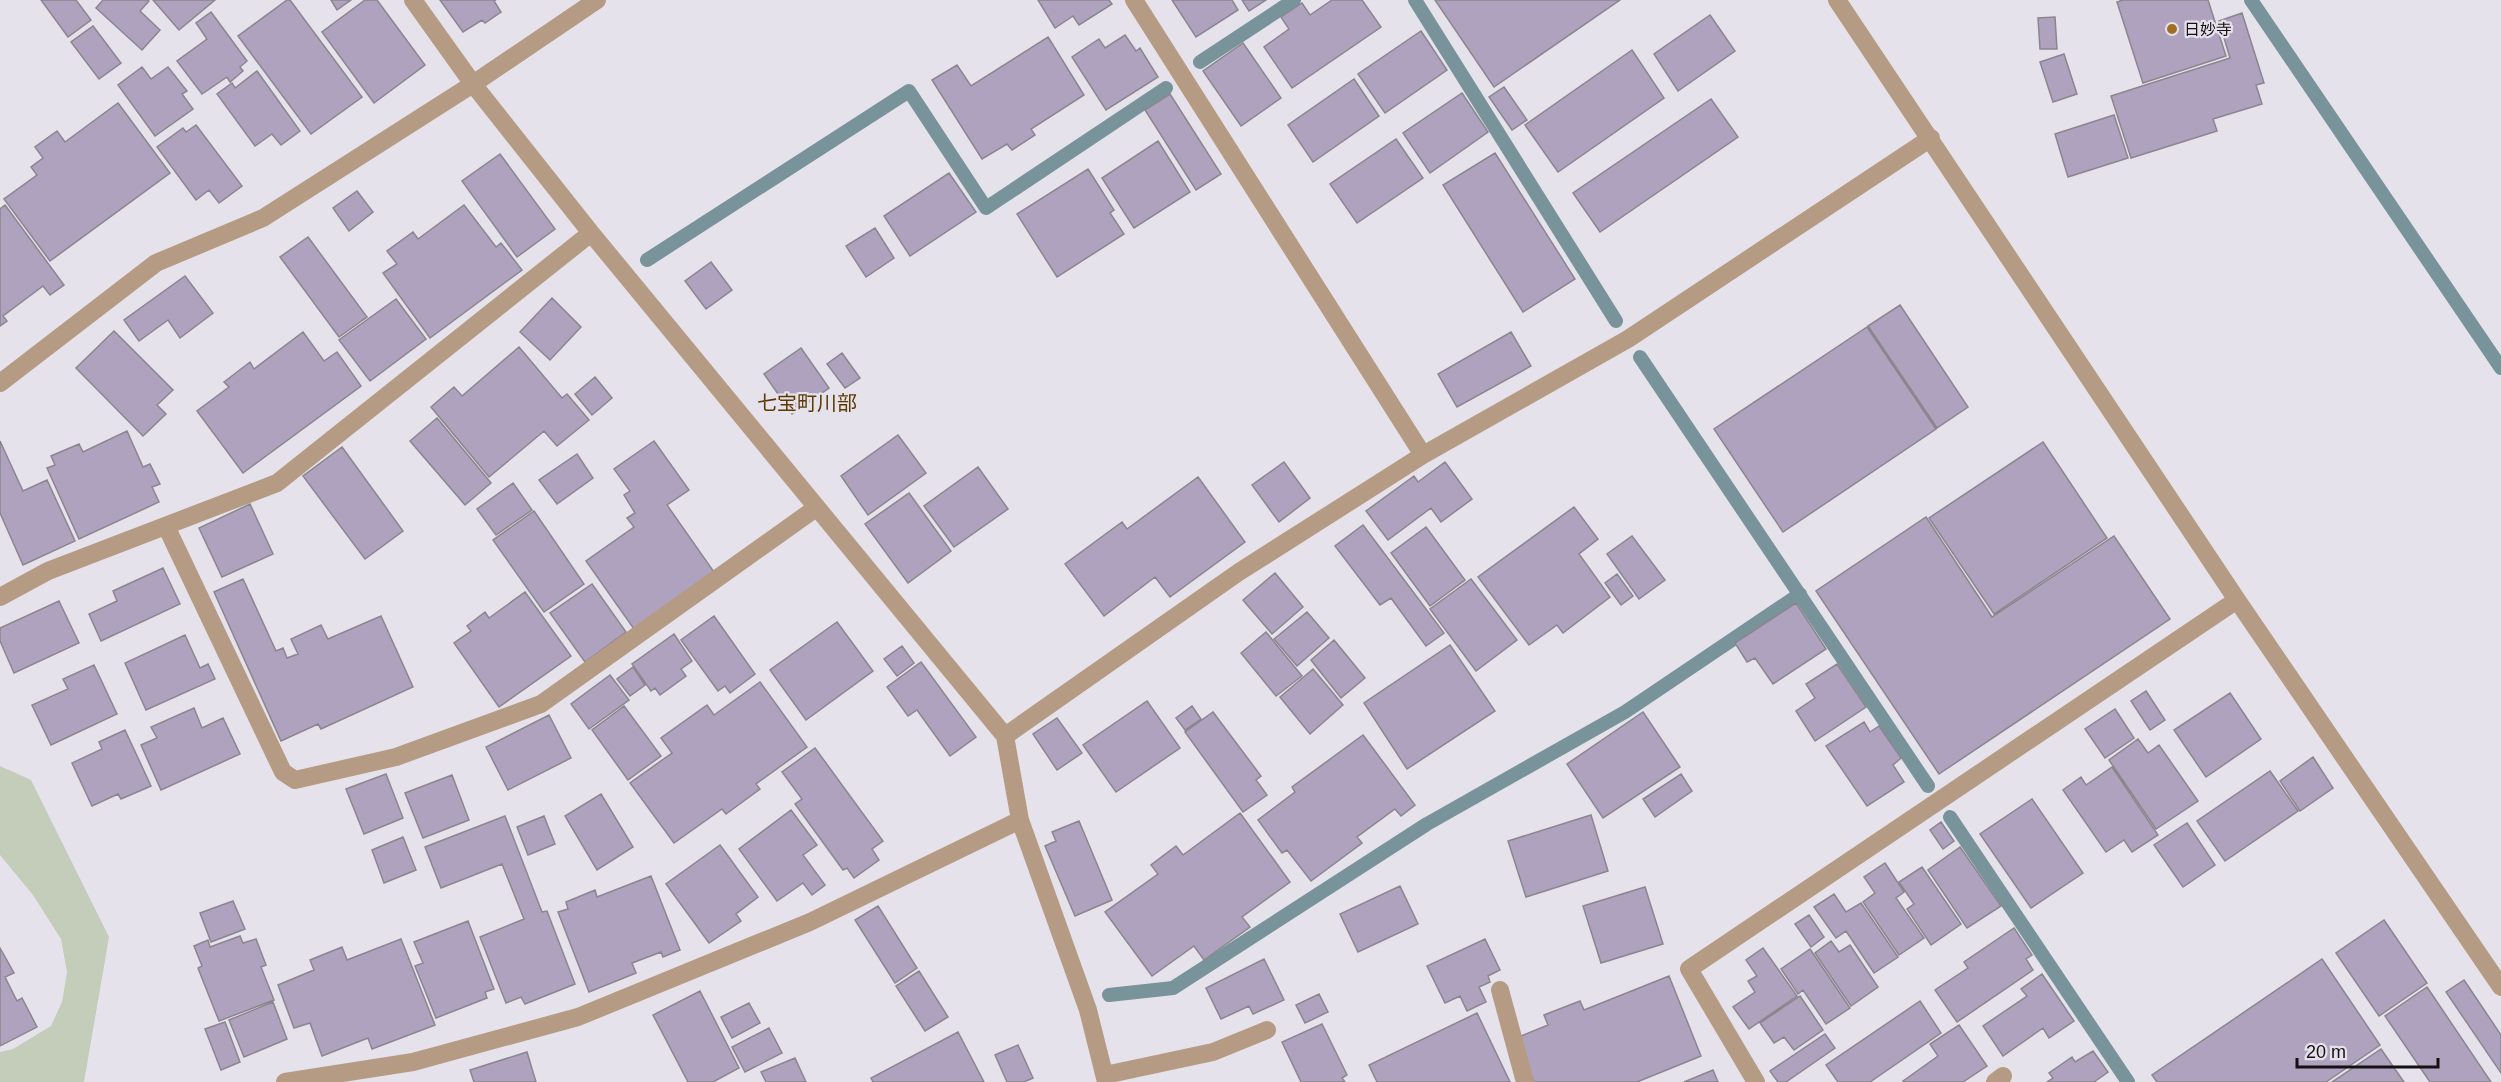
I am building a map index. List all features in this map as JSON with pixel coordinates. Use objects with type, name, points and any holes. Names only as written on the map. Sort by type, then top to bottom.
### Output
[{"type":"street","points":[[413,0],[473,84],[591,233],[1005,736],[1020,820],[1088,1010],[1105,1080],[1213,1052],[1267,1030]]},
{"type":"street","points":[[0,383],[156,263],[263,218],[473,84],[597,0]]},
{"type":"street","points":[[1134,0],[1423,455]]},
{"type":"street","points":[[1836,0],[1931,138],[2237,600],[2501,987]]},
{"type":"street","points":[[1005,736],[1239,572],[1423,455],[1628,339],[1931,138]]},
{"type":"street","points":[[0,597],[48,571],[277,483],[591,233]]},
{"type":"street","points":[[166,526],[283,772],[295,780],[396,757],[541,704],[816,508]]},
{"type":"street","points":[[1756,1082],[1689,969],[2237,600]]},
{"type":"street","points":[[285,1082],[413,1062],[578,1017],[810,922],[1020,820]]},
{"type":"street","points":[[1500,990],[1525,1082]]},
{"type":"green space","points":[[0,766],[31,780],[109,937],[84,1082],[0,1082],[0,1052],[13,1049],[51,1026],[62,1002],[67,972],[61,939],[33,895],[0,855]]},
{"type":"building","points":[[41,0],[76,0],[91,20],[68,37]]},
{"type":"building","points":[[103,0],[149,1],[140,11],[160,30],[142,50],[96,8]]},
{"type":"building","points":[[153,0],[215,0],[179,30]]},
{"type":"building","points":[[290,0],[362,97],[311,134],[238,36]]},
{"type":"building","points":[[331,0],[351,0],[337,10]]},
{"type":"building","points":[[365,0],[377,0],[425,65],[374,103],[322,32]]},
{"type":"building","points":[[440,0],[496,0],[494,1],[501,12],[485,23],[482,20],[463,32]]},
{"type":"building","points":[[1038,0],[1109,0],[1112,4],[1079,25],[1073,16],[1055,28]]},
{"type":"building","points":[[1172,0],[1232,0],[1238,10],[1196,37]]},
{"type":"building","points":[[1242,0],[1266,0],[1249,11]]},
{"type":"building","points":[[1332,0],[1362,0],[1381,27],[1292,88],[1264,47],[1289,29],[1281,17],[1302,3],[1310,15]]},
{"type":"building","points":[[1435,0],[1620,0],[1494,87]]},
{"type":"building","points":[[2123,0],[2208,0],[2226,56],[2143,83],[2117,2]]},
{"type":"building","points":[[211,12],[247,61],[240,67],[243,71],[230,82],[227,77],[202,94],[177,61],[207,39],[196,23]]},
{"type":"building","points":[[2242,13],[2264,83],[2256,85],[2262,104],[2213,119],[2217,131],[2131,158],[2111,96],[2230,58],[2219,21]]},
{"type":"building","points":[[1710,15],[1735,51],[1678,91],[1654,54]]},
{"type":"building","points":[[2055,17],[2057,49],[2040,49],[2038,18]]},
{"type":"building","points":[[93,26],[121,63],[99,79],[71,42]]},
{"type":"building","points":[[1421,31],[1447,70],[1385,113],[1358,74]]},
{"type":"building","points":[[1125,35],[1136,51],[1140,48],[1158,77],[1106,110],[1072,57],[1099,39],[1105,48]]},
{"type":"building","points":[[1048,37],[1084,95],[1031,129],[1035,135],[1012,150],[1007,144],[982,159],[932,80],[957,65],[971,86]]},
{"type":"building","points":[[1243,43],[1281,98],[1241,126],[1203,71]]},
{"type":"building","points":[[1632,50],[1664,98],[1558,172],[1525,125]]},
{"type":"building","points":[[2064,54],[2077,94],[2053,102],[2040,62]]},
{"type":"building","points":[[142,67],[151,79],[168,67],[187,91],[182,94],[193,109],[155,136],[118,85]]},
{"type":"building","points":[[257,71],[300,131],[281,145],[272,134],[255,146],[217,94],[232,83],[235,88]]},
{"type":"building","points":[[1354,79],[1379,116],[1313,162],[1288,125]]},
{"type":"building","points":[[1504,87],[1527,120],[1512,130],[1489,97]]},
{"type":"building","points":[[1462,93],[1488,132],[1430,173],[1403,133]]},
{"type":"building","points":[[1170,94],[1221,174],[1196,190],[1145,110]]},
{"type":"building","points":[[1711,99],[1738,137],[1600,232],[1573,193]]},
{"type":"building","points":[[118,103],[170,173],[50,261],[4,199],[37,175],[31,167],[43,158],[35,147],[57,131],[65,142]]},
{"type":"building","points":[[2114,115],[2128,158],[2068,177],[2055,134]]},
{"type":"building","points":[[196,125],[242,186],[219,203],[209,190],[196,200],[157,147],[183,128],[186,132]]},
{"type":"building","points":[[1396,139],[1423,178],[1357,223],[1330,184]]},
{"type":"building","points":[[1158,141],[1190,192],[1134,228],[1102,178]]},
{"type":"building","points":[[1495,153],[1575,279],[1523,312],[1443,185]]},
{"type":"building","points":[[500,154],[555,229],[517,257],[462,181]]},
{"type":"building","points":[[1088,169],[1114,210],[1110,213],[1124,234],[1057,277],[1017,214]]},
{"type":"building","points":[[949,173],[976,212],[910,256],[884,216]]},
{"type":"building","points":[[357,191],[373,212],[349,231],[333,208]]},
{"type":"building","points":[[5,205],[64,285],[50,295],[43,286],[3,316],[7,321],[0,326],[0,209]]},
{"type":"building","points":[[464,205],[496,247],[501,243],[522,270],[430,338],[383,273],[397,264],[387,251],[413,232],[418,239]]},
{"type":"building","points":[[875,228],[894,258],[866,277],[846,246]]},
{"type":"building","points":[[308,237],[367,317],[339,337],[280,257]]},
{"type":"building","points":[[711,262],[732,290],[706,309],[685,281]]},
{"type":"building","points":[[185,276],[213,313],[180,338],[168,320],[139,341],[124,320]]},
{"type":"building","points":[[552,298],[581,327],[550,360],[520,332]]},
{"type":"building","points":[[396,299],[426,339],[370,381],[339,340]]},
{"type":"building","points":[[1900,305],[1968,407],[1937,428],[1868,326]]},
{"type":"building","points":[[1867,327],[1936,429],[1783,532],[1714,429]]},
{"type":"building","points":[[114,331],[173,390],[157,405],[166,414],[143,436],[76,368]]},
{"type":"building","points":[[303,332],[324,361],[337,352],[361,386],[243,473],[197,411],[229,387],[224,382],[250,362],[254,369]]},
{"type":"building","points":[[1511,332],[1531,366],[1457,407],[1438,374]]},
{"type":"building","points":[[519,347],[562,398],[567,394],[589,420],[557,446],[544,431],[489,477],[431,407],[454,387],[462,396]]},
{"type":"building","points":[[801,348],[829,388],[792,414],[764,374]]},
{"type":"building","points":[[842,353],[860,378],[845,388],[827,364]]},
{"type":"building","points":[[595,377],[612,398],[592,415],[575,394]]},
{"type":"building","points":[[437,418],[491,483],[465,505],[410,441]]},
{"type":"building","points":[[127,431],[143,467],[150,464],[160,484],[152,487],[159,502],[79,539],[47,468],[55,465],[51,456],[79,444],[83,452]]},
{"type":"building","points":[[898,435],[926,473],[868,515],[841,476]]},
{"type":"building","points":[[0,441],[23,491],[47,480],[75,541],[23,565],[0,513]]},
{"type":"building","points":[[654,441],[689,490],[667,505],[714,572],[634,629],[586,561],[634,527],[627,518],[635,513],[624,495],[630,491],[614,469]]},
{"type":"building","points":[[2043,442],[2107,538],[1994,614],[1929,518]]},
{"type":"building","points":[[342,447],[403,531],[365,559],[303,476]]},
{"type":"building","points":[[577,454],[593,478],[557,504],[539,480]]},
{"type":"building","points":[[1284,462],[1310,498],[1279,522],[1252,485]]},
{"type":"building","points":[[1445,462],[1472,499],[1441,522],[1431,508],[1388,540],[1366,511],[1414,476],[1418,482]]},
{"type":"building","points":[[978,467],[1008,509],[954,547],[924,506]]},
{"type":"building","points":[[1198,477],[1245,542],[1170,597],[1155,577],[1104,616],[1065,564],[1122,522],[1127,529]]},
{"type":"building","points":[[513,483],[532,510],[496,535],[477,509]]},
{"type":"building","points":[[909,493],[951,551],[908,583],[865,524]]},
{"type":"building","points":[[250,504],[273,554],[222,577],[199,528]]},
{"type":"building","points":[[1574,507],[1598,539],[1579,554],[1610,597],[1563,633],[1557,625],[1529,645],[1478,577]]},
{"type":"building","points":[[534,511],[584,584],[544,612],[493,540]]},
{"type":"building","points":[[1926,517],[1992,617],[2114,536],[2170,619],[1939,774],[1816,591]]},
{"type":"building","points":[[1363,525],[1444,633],[1426,646],[1391,598],[1380,605],[1335,546]]},
{"type":"building","points":[[1426,527],[1465,580],[1430,606],[1391,553]]},
{"type":"building","points":[[1632,536],[1665,580],[1639,599],[1607,554]]},
{"type":"building","points":[[163,568],[180,604],[101,641],[89,614],[117,601],[113,591]]},
{"type":"building","points":[[1275,573],[1303,607],[1272,634],[1243,600]]},
{"type":"building","points":[[1617,574],[1633,596],[1621,605],[1605,583]]},
{"type":"building","points":[[243,579],[276,651],[283,648],[287,658],[298,654],[291,639],[321,625],[328,639],[381,616],[413,687],[321,729],[318,724],[281,741],[214,592]]},
{"type":"building","points":[[1471,579],[1517,640],[1476,671],[1430,609]]},
{"type":"building","points":[[592,584],[626,632],[585,662],[550,613]]},
{"type":"building","points":[[525,592],[571,656],[499,707],[454,643],[471,631],[467,626],[485,612],[489,618]]},
{"type":"building","points":[[59,601],[79,643],[14,673],[0,641],[0,628]]},
{"type":"building","points":[[1796,603],[1826,649],[1773,684],[1755,658],[1747,662],[1735,643]]},
{"type":"building","points":[[1307,612],[1329,638],[1297,666],[1274,639]]},
{"type":"building","points":[[714,616],[755,674],[730,693],[725,686],[718,691],[681,640]]},
{"type":"building","points":[[837,622],[873,671],[806,720],[770,670]]},
{"type":"building","points":[[1266,632],[1302,676],[1276,696],[1241,653]]},
{"type":"building","points":[[674,634],[692,661],[681,669],[686,676],[660,695],[655,688],[651,691],[632,664]]},
{"type":"building","points":[[185,635],[200,668],[208,664],[215,679],[146,710],[125,663]]},
{"type":"building","points":[[1334,640],[1365,678],[1341,698],[1311,660]]},
{"type":"building","points":[[1450,645],[1495,711],[1407,769],[1364,703]]},
{"type":"building","points":[[902,646],[914,663],[897,676],[884,659]]},
{"type":"building","points":[[921,662],[976,737],[950,756],[917,710],[908,716],[887,687]]},
{"type":"building","points":[[1837,664],[1866,707],[1815,741],[1796,711],[1815,698],[1806,684]]},
{"type":"building","points":[[94,665],[117,714],[51,745],[32,705],[68,689],[63,679]]},
{"type":"building","points":[[633,667],[645,685],[630,696],[617,679]]},
{"type":"building","points":[[1313,669],[1343,705],[1310,734],[1280,697]]},
{"type":"building","points":[[610,675],[629,700],[589,729],[571,704]]},
{"type":"building","points":[[760,682],[807,747],[756,784],[760,789],[726,814],[722,809],[674,843],[630,783],[672,753],[661,738],[707,705],[714,715]]},
{"type":"building","points":[[2146,691],[2165,720],[2150,730],[2131,701]]},
{"type":"building","points":[[2230,693],[2261,739],[2206,777],[2174,730]]},
{"type":"building","points":[[1147,701],[1180,748],[1116,792],[1083,745]]},
{"type":"building","points":[[624,706],[661,756],[628,780],[592,730]]},
{"type":"building","points":[[1192,706],[1201,719],[1185,730],[1176,718]]},
{"type":"building","points":[[194,708],[202,728],[223,718],[240,754],[161,790],[141,745],[157,738],[151,727]]},
{"type":"building","points":[[2115,709],[2134,738],[2105,758],[2085,729]]},
{"type":"building","points":[[1213,712],[1261,776],[1256,780],[1267,795],[1243,812],[1185,732]]},
{"type":"building","points":[[1643,712],[1680,767],[1603,818],[1567,764]]},
{"type":"building","points":[[549,715],[571,758],[508,790],[486,747]]},
{"type":"building","points":[[1057,718],[1082,753],[1057,770],[1033,734]]},
{"type":"building","points":[[1864,722],[1870,732],[1879,726],[1901,758],[1893,765],[1904,782],[1867,806],[1826,746]]},
{"type":"building","points":[[125,730],[151,786],[121,799],[118,794],[92,806],[72,763],[102,749],[99,742]]},
{"type":"building","points":[[1363,735],[1415,805],[1401,816],[1395,809],[1357,837],[1362,843],[1311,881],[1287,850],[1282,853],[1258,820],[1295,792],[1292,787]]},
{"type":"building","points":[[2138,739],[2148,753],[2159,745],[2198,801],[2156,829],[2109,760]]},
{"type":"building","points":[[815,748],[883,841],[872,849],[879,860],[854,878],[847,868],[843,870],[795,804],[802,799],[782,772]]},
{"type":"building","points":[[2313,757],[2333,788],[2300,811],[2280,781]]},
{"type":"building","points":[[2112,767],[2158,835],[2132,852],[2124,840],[2106,852],[2063,790],[2081,777],[2086,785]]},
{"type":"building","points":[[2270,771],[2298,811],[2225,861],[2197,821]]},
{"type":"building","points":[[386,774],[403,818],[364,834],[346,789]]},
{"type":"building","points":[[1681,774],[1692,791],[1655,817],[1643,799]]},
{"type":"building","points":[[452,775],[469,820],[423,838],[405,793]]},
{"type":"building","points":[[601,794],[633,847],[597,870],[565,816]]},
{"type":"building","points":[[2032,799],[2083,873],[2031,908],[1980,834]]},
{"type":"building","points":[[791,810],[817,845],[803,855],[825,885],[812,895],[803,883],[777,901],[739,849]]},
{"type":"building","points":[[1240,813],[1290,882],[1242,917],[1250,927],[1204,960],[1194,946],[1152,976],[1105,912],[1158,874],[1151,865],[1176,846],[1183,855]]},
{"type":"building","points":[[1591,815],[1608,871],[1526,897],[1508,841]]},
{"type":"building","points":[[505,816],[542,912],[547,911],[575,984],[525,1004],[521,997],[506,1003],[480,937],[524,919],[502,864],[441,888],[425,847]]},
{"type":"building","points":[[544,816],[555,844],[528,855],[517,827]]},
{"type":"building","points":[[1079,821],[1112,900],[1075,916],[1045,846],[1056,841],[1052,832]]},
{"type":"building","points":[[1941,822],[1954,841],[1943,849],[1930,830]]},
{"type":"building","points":[[2187,823],[2215,865],[2183,887],[2154,845]]},
{"type":"building","points":[[403,837],[416,870],[384,883],[372,850]]},
{"type":"building","points":[[720,845],[758,897],[736,914],[741,921],[709,943],[666,884]]},
{"type":"building","points":[[1960,847],[2001,906],[1967,928],[1928,870]]},
{"type":"building","points":[[1885,863],[1904,892],[1896,898],[1924,938],[1899,955],[1863,902],[1875,893],[1864,877]]},
{"type":"building","points":[[1922,867],[1961,924],[1931,945],[1907,909],[1914,904],[1899,882]]},
{"type":"building","points":[[651,876],[680,950],[663,957],[661,952],[632,963],[636,973],[589,992],[558,912],[568,909],[566,902],[595,890],[597,897]]},
{"type":"building","points":[[1400,886],[1418,924],[1358,952],[1340,914]]},
{"type":"building","points":[[1645,887],[1663,944],[1601,963],[1583,906]]},
{"type":"building","points":[[1834,894],[1846,912],[1861,903],[1898,957],[1874,973],[1846,931],[1836,938],[1814,907]]},
{"type":"building","points":[[233,901],[245,929],[211,942],[200,913]]},
{"type":"building","points":[[878,906],[917,968],[895,983],[855,920]]},
{"type":"building","points":[[1809,915],[1824,937],[1811,947],[1795,924]]},
{"type":"building","points":[[2384,920],[2427,983],[2379,1016],[2336,953]]},
{"type":"building","points":[[468,921],[494,989],[485,992],[487,998],[436,1018],[415,966],[423,963],[414,942]]},
{"type":"building","points":[[2014,928],[2032,955],[2026,959],[2033,970],[1957,1022],[1935,990],[1968,968],[1964,962]]},
{"type":"building","points":[[240,936],[243,943],[256,939],[266,965],[261,967],[274,1000],[219,1021],[198,968],[202,966],[194,946],[208,940],[210,947]]},
{"type":"building","points":[[401,939],[435,1025],[372,1049],[368,1038],[322,1056],[310,1023],[294,1028],[278,985],[314,970],[310,960],[342,947],[347,960]]},
{"type":"building","points":[[1485,939],[1500,970],[1488,976],[1490,982],[1479,987],[1486,1002],[1467,1011],[1460,996],[1445,1003],[1427,966]]},
{"type":"building","points":[[1831,941],[1839,952],[1850,945],[1878,987],[1851,1006],[1815,953]]},
{"type":"building","points":[[0,948],[14,973],[5,977],[17,1001],[22,998],[37,1027],[0,1046]]},
{"type":"building","points":[[1763,948],[1797,996],[1749,1029],[1733,1007],[1755,992],[1748,981],[1757,976],[1746,960]]},
{"type":"building","points":[[1810,949],[1850,1008],[1826,1024],[1803,990],[1798,994],[1781,969]]},
{"type":"building","points":[[1264,959],[1284,1000],[1253,1014],[1249,1006],[1221,1019],[1206,988]]},
{"type":"building","points":[[2322,959],[2380,1045],[2326,1082],[2157,1082],[2152,1075]]},
{"type":"building","points":[[919,971],[948,1017],[925,1031],[896,986]]},
{"type":"building","points":[[2042,974],[2074,1021],[2049,1038],[2043,1028],[2003,1056],[1983,1026],[2027,996],[2021,989]]},
{"type":"building","points":[[1669,976],[1701,1056],[1637,1082],[1534,1082],[1516,1038],[1548,1025],[1544,1015],[1580,1001],[1584,1010]]},
{"type":"building","points":[[2464,980],[2501,1035],[2501,1073],[2446,992]]},
{"type":"building","points":[[2427,987],[2491,1082],[2430,1082],[2385,1016]]},
{"type":"building","points":[[700,991],[739,1068],[713,1082],[688,1082],[653,1015]]},
{"type":"building","points":[[1319,994],[1328,1012],[1305,1023],[1296,1005]]},
{"type":"building","points":[[1800,996],[1823,1030],[1794,1050],[1784,1037],[1774,1043],[1760,1023]]},
{"type":"building","points":[[1920,1001],[1941,1033],[1870,1082],[1838,1082],[1826,1065]]},
{"type":"building","points":[[273,1002],[287,1039],[244,1057],[229,1020]]},
{"type":"building","points":[[749,1003],[760,1023],[732,1038],[721,1017]]},
{"type":"building","points":[[1477,1013],[1510,1082],[1377,1082],[1369,1065]]},
{"type":"building","points":[[225,1022],[240,1062],[221,1070],[205,1029]]},
{"type":"building","points":[[1322,1024],[1347,1075],[1342,1078],[1345,1082],[1301,1082],[1282,1042]]},
{"type":"building","points":[[1959,1025],[1987,1066],[1963,1082],[1904,1082],[1938,1056],[1930,1044]]},
{"type":"building","points":[[769,1028],[782,1053],[745,1072],[732,1047]]},
{"type":"building","points":[[958,1032],[984,1082],[873,1082],[871,1078]]},
{"type":"building","points":[[1825,1034],[1835,1048],[1786,1082],[1778,1082],[1770,1071]]},
{"type":"building","points":[[1018,1045],[1033,1078],[1024,1082],[1007,1082],[995,1055]]},
{"type":"building","points":[[2381,1049],[2404,1082],[2332,1082]]},
{"type":"building","points":[[2093,1051],[2108,1072],[2094,1082],[2047,1082],[2053,1078],[2049,1073],[2072,1057],[2075,1062]]},
{"type":"building","points":[[527,1052],[536,1082],[474,1082],[470,1070]]},
{"type":"building","points":[[795,1058],[806,1082],[766,1082],[761,1072]]},
{"type":"building","points":[[1713,1070],[1718,1082],[1684,1082]]},
{"type":"waterway","points":[[1200,62],[1294,0]]},
{"type":"waterway","points":[[1415,0],[1616,321]]},
{"type":"waterway","points":[[2251,0],[2501,368]]},
{"type":"waterway","points":[[647,260],[909,91],[986,208],[1166,88]]},
{"type":"waterway","points":[[1640,357],[1928,786]]},
{"type":"waterway","points":[[1109,995],[1173,988],[1427,824],[1625,712],[1800,594]]},
{"type":"waterway","points":[[1950,817],[2128,1082]]},
{"type":"place","name":"日妙寺","points":[[2172,29]]},
{"type":"district","name":"七宝町川部","points":[[807,403]]}]
